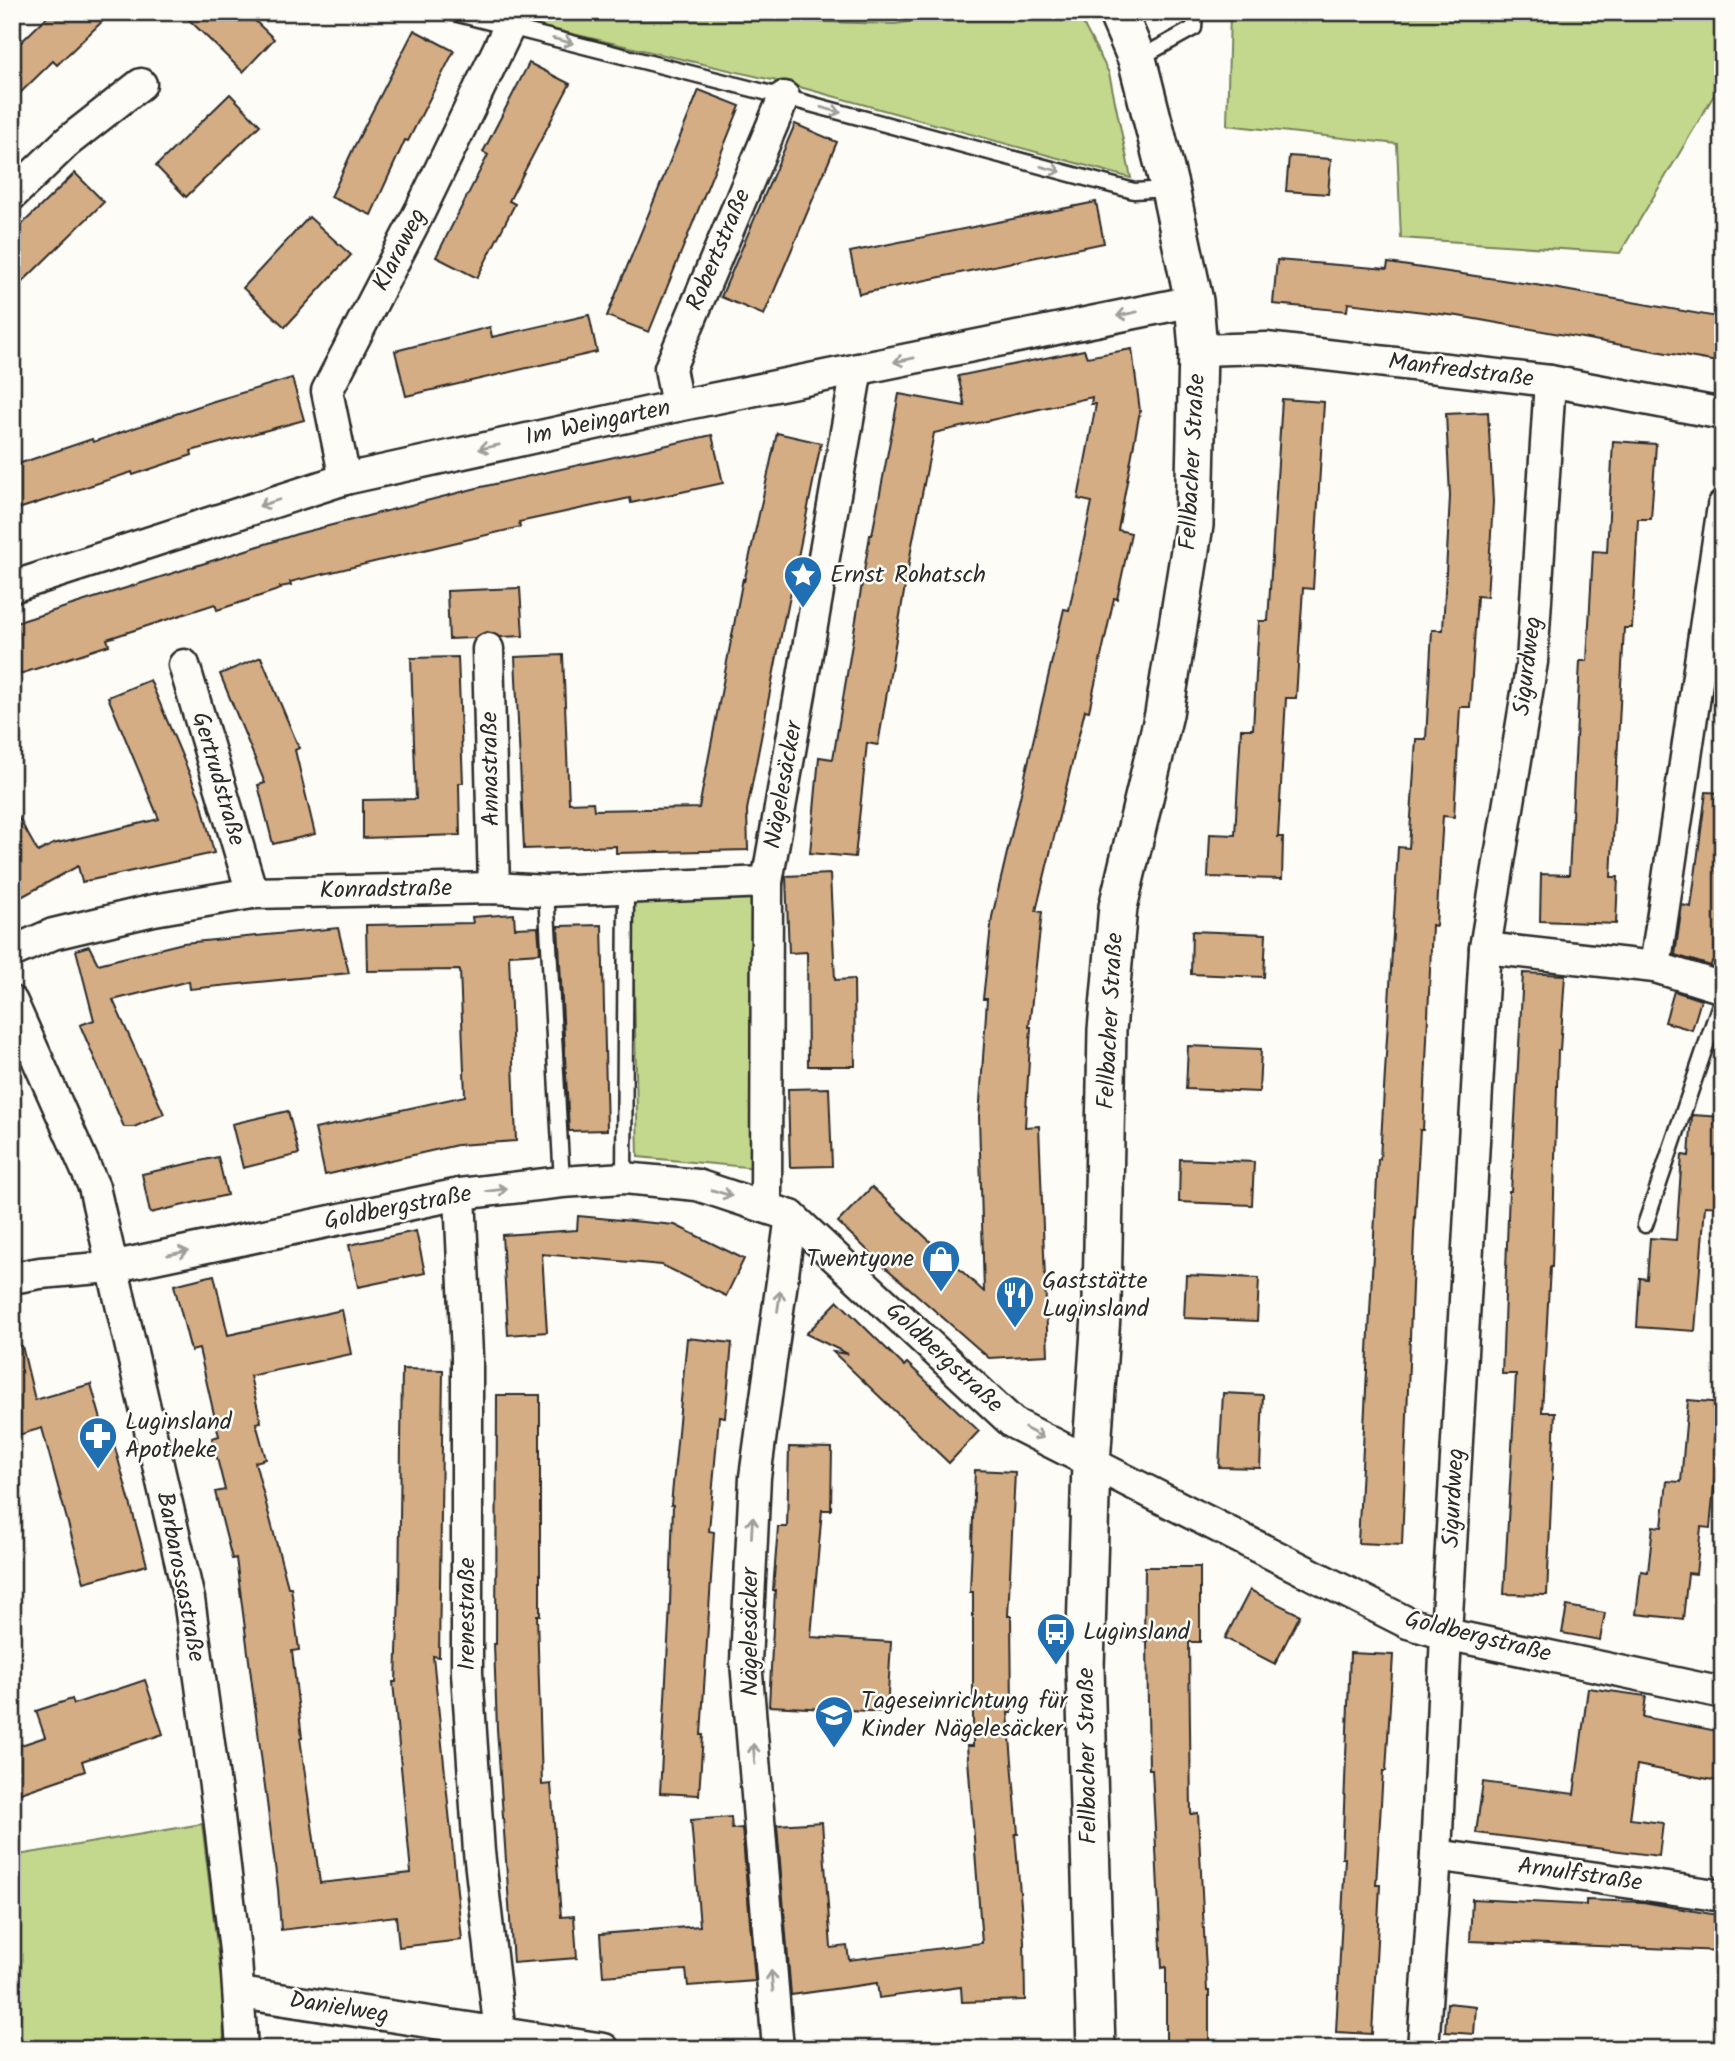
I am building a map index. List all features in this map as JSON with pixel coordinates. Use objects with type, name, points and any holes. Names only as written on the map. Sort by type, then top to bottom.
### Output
[{"type":"street","name":"Fellbacher Straße","points":[[1096,2049],[1085,1668],[1091,1463],[1101,1301],[1107,1030],[1118,907],[1164,714],[1194,525],[1198,350],[1194,301],[1170,189],[1137,59],[1117,12]]},
{"type":"street","name":"Klaraweg","points":[[345,479],[327,391],[420,211],[509,27]]},
{"type":"street","points":[[12,195],[67,142],[141,84]]},
{"type":"street","name":"Robertstraße","points":[[677,406],[670,368],[784,97]]},
{"type":"street","name":"Im Weingarten","points":[[12,587],[345,479],[677,406],[1194,301]]},
{"type":"street","name":"Manfredstraße","points":[[1198,350],[1266,348],[1549,381],[1723,414]]},
{"type":"street","name":"Nägelesäcker","points":[[778,2049],[746,1662],[755,1477],[779,1211],[767,882],[857,369]]},
{"type":"street","name":"Sigurdweg","points":[[1423,2049],[1485,948],[1532,662],[1549,381]]},
{"type":"street","points":[[1655,967],[1723,506]]},
{"type":"street","name":"Annastraße","points":[[488,649],[494,888]]},
{"type":"street","name":"Gertrudstraße","points":[[184,665],[252,893]]},
{"type":"street","name":"Konradstraße","points":[[12,952],[53,934],[154,910],[252,893],[494,888],[546,891],[767,882]]},
{"type":"street","points":[[1485,948],[1655,967],[1723,988]]},
{"type":"street","name":"Barbarossastraße","points":[[12,1002],[94,1187],[189,1599],[240,1993],[242,2049]]},
{"type":"street","name":"Goldbergstraße","points":[[12,1278],[111,1266],[460,1194],[624,1178],[697,1185],[779,1211],[1013,1423],[1408,1623],[1446,1634],[1723,1693]]},
{"type":"street","name":"Irenestraße","points":[[460,1194],[467,1356],[467,1673],[479,1852],[500,2033]]},
{"type":"street","name":"Arnulfstraße","points":[[1436,1855],[1723,1896]]},
{"type":"street","name":"Danielweg","points":[[240,1993],[604,2049]]},
{"type":"lane","points":[[450,12],[784,97],[1134,191],[1170,189]]},
{"type":"lane","points":[[1137,59],[1194,28],[1195,12]]},
{"type":"lane","points":[[624,1178],[626,889]]},
{"type":"lane","points":[[546,891],[562,1182]]},
{"type":"lane","points":[[1645,1225],[1723,995]]},
{"type":"green space","points":[[478,12],[770,12],[822,22],[895,24],[971,12],[1077,12],[1109,73],[1131,178],[785,83]]},
{"type":"green space","points":[[1230,12],[1723,12],[1723,80],[1620,253],[1401,238],[1397,144],[1227,125]]},
{"type":"green space","points":[[754,896],[757,1168],[638,1157],[632,899]]},
{"type":"green space","points":[[202,1824],[223,1995],[224,2049],[15,2049],[17,2046],[12,2028],[12,1856]]},
{"type":"building","points":[[52,12],[112,12],[57,65],[53,61],[12,101],[12,51]]},
{"type":"building","points":[[181,12],[246,12],[274,39],[243,72]]},
{"type":"building","points":[[414,30],[454,51],[408,141],[405,140],[371,215],[331,197]]},
{"type":"building","points":[[529,63],[570,84],[509,201],[515,204],[477,278],[436,257],[488,155],[483,152]]},
{"type":"building","points":[[699,90],[740,106],[649,332],[607,316]]},
{"type":"building","points":[[230,94],[260,125],[186,197],[156,166]]},
{"type":"building","points":[[795,124],[837,142],[764,315],[721,297]]},
{"type":"building","points":[[1289,156],[1331,159],[1328,194],[1286,191]]},
{"type":"building","points":[[75,173],[104,202],[12,292],[12,234]]},
{"type":"building","points":[[1096,202],[1104,243],[859,294],[850,252]]},
{"type":"building","points":[[309,217],[351,255],[285,327],[243,288]]},
{"type":"building","points":[[1277,260],[1387,269],[1388,263],[1536,285],[1723,318],[1723,363],[1458,316],[1348,303],[1347,311],[1273,304]]},
{"type":"building","points":[[589,315],[597,352],[406,396],[395,351],[490,327],[492,337]]},
{"type":"building","points":[[1132,349],[1140,411],[1118,530],[1131,533],[1089,711],[1085,710],[1036,911],[1042,912],[1029,1027],[1025,1127],[1039,1126],[1048,1355],[989,1358],[838,1222],[872,1187],[984,1292],[979,1117],[987,999],[983,999],[992,917],[1064,609],[1069,610],[1092,502],[1078,499],[1096,404],[1091,404],[1092,397],[934,433],[878,745],[867,743],[855,857],[810,853],[819,757],[833,759],[870,535],[899,394],[965,406],[958,376],[1084,350],[1087,357]]},
{"type":"building","points":[[292,378],[304,420],[191,451],[192,455],[133,475],[132,472],[12,511],[12,466]]},
{"type":"building","points":[[1282,399],[1324,402],[1313,589],[1303,588],[1296,698],[1286,698],[1278,837],[1283,837],[1282,879],[1208,877],[1210,834],[1235,835],[1241,729],[1253,729],[1259,621],[1268,621]]},
{"type":"building","points":[[1488,412],[1493,502],[1487,597],[1477,596],[1470,707],[1460,707],[1454,817],[1443,816],[1436,926],[1432,925],[1423,1130],[1420,1130],[1414,1234],[1402,1545],[1358,1543],[1398,847],[1409,848],[1416,739],[1426,739],[1432,630],[1443,630],[1450,496],[1446,414]]},
{"type":"building","points":[[777,433],[821,443],[747,810],[748,850],[616,853],[616,846],[524,849],[515,657],[563,655],[569,803],[593,802],[594,810],[699,808],[743,578],[744,582]]},
{"type":"building","points":[[712,435],[723,483],[631,503],[630,498],[519,522],[520,527],[290,582],[291,585],[280,587],[281,589],[217,610],[215,604],[107,639],[109,645],[20,674],[12,650],[12,624],[297,534],[477,488]]},
{"type":"building","points":[[1613,441],[1656,444],[1651,519],[1638,519],[1632,628],[1624,628],[1611,877],[1618,877],[1616,924],[1540,921],[1541,874],[1569,875],[1580,661],[1587,661],[1593,551],[1607,552]]},
{"type":"building","points":[[520,588],[523,636],[500,637],[487,632],[475,638],[449,639],[447,591]]},
{"type":"building","points":[[261,657],[299,748],[295,750],[315,834],[273,844],[258,785],[265,783],[220,674]]},
{"type":"building","points":[[458,657],[463,783],[459,783],[460,835],[363,838],[363,800],[416,799],[411,658]]},
{"type":"building","points":[[150,680],[201,801],[214,853],[82,882],[78,866],[12,902],[12,806],[38,852],[53,844],[159,819],[108,697]]},
{"type":"building","points":[[1706,792],[1723,793],[1723,962],[1712,961],[1711,966],[1675,955],[1682,905],[1691,907]]},
{"type":"building","points":[[830,874],[835,980],[854,979],[855,1066],[808,1066],[807,952],[789,953],[786,876]]},
{"type":"building","points":[[514,914],[515,928],[538,927],[540,953],[509,955],[516,1141],[457,1145],[325,1175],[315,1129],[465,1096],[460,970],[367,971],[366,925],[473,923],[472,917]]},
{"type":"building","points":[[602,925],[607,1130],[569,1131],[558,926]]},
{"type":"building","points":[[338,928],[349,973],[190,989],[189,981],[113,1000],[164,1114],[134,1127],[124,1127],[80,1025],[94,1020],[76,950],[89,946],[98,964],[183,943]]},
{"type":"building","points":[[1192,931],[1266,934],[1264,977],[1191,974]]},
{"type":"building","points":[[1523,973],[1565,975],[1558,1050],[1552,1267],[1542,1412],[1555,1412],[1547,1595],[1504,1594],[1516,1374],[1502,1374],[1509,1191]]},
{"type":"building","points":[[1674,991],[1701,1000],[1692,1030],[1665,1022]]},
{"type":"building","points":[[1188,1046],[1261,1049],[1259,1092],[1186,1089]]},
{"type":"building","points":[[829,1088],[832,1166],[790,1167],[788,1089]]},
{"type":"building","points":[[288,1111],[299,1154],[243,1168],[232,1124]]},
{"type":"building","points":[[1692,1115],[1723,1117],[1723,1207],[1705,1206],[1695,1331],[1637,1327],[1640,1278],[1647,1279],[1650,1238],[1676,1240],[1682,1155],[1689,1156]]},
{"type":"building","points":[[218,1157],[227,1195],[150,1213],[142,1174]]},
{"type":"building","points":[[1180,1159],[1254,1162],[1252,1205],[1179,1202]]},
{"type":"building","points":[[578,1216],[675,1225],[744,1259],[726,1296],[662,1265],[542,1254],[547,1332],[508,1335],[502,1235],[577,1230]]},
{"type":"building","points":[[416,1231],[425,1273],[358,1287],[349,1245]]},
{"type":"building","points":[[214,1275],[228,1335],[342,1310],[351,1354],[250,1376],[261,1422],[256,1423],[266,1459],[255,1462],[288,1587],[291,1587],[299,1650],[292,1651],[300,1738],[320,1883],[411,1873],[393,1682],[396,1682],[399,1594],[402,1369],[443,1370],[439,1657],[433,1656],[462,1940],[399,1947],[396,1916],[281,1930],[236,1558],[232,1559],[215,1492],[225,1490],[212,1438],[219,1436],[199,1349],[191,1351],[174,1285]]},
{"type":"building","points":[[1186,1275],[1259,1278],[1257,1321],[1184,1318]]},
{"type":"building","points":[[838,1301],[904,1366],[907,1363],[979,1431],[949,1463],[833,1352],[848,1354],[806,1334]]},
{"type":"building","points":[[687,1338],[732,1343],[725,1417],[719,1416],[709,1531],[714,1532],[699,1795],[660,1793],[670,1604],[671,1505]]},
{"type":"building","points":[[22,1346],[35,1400],[91,1384],[102,1423],[108,1422],[147,1565],[84,1582],[42,1428],[12,1437],[12,1347]]},
{"type":"building","points":[[1223,1393],[1263,1395],[1260,1468],[1219,1467]]},
{"type":"building","points":[[497,1395],[540,1395],[540,1615],[537,1615],[542,1785],[551,1784],[561,1917],[574,1916],[577,1958],[513,1963],[494,1644]]},
{"type":"building","points":[[1688,1400],[1723,1403],[1723,1456],[1717,1455],[1710,1528],[1701,1527],[1696,1574],[1688,1573],[1683,1619],[1636,1614],[1641,1571],[1648,1572],[1653,1526],[1662,1527],[1667,1481],[1681,1482]]},
{"type":"building","points":[[789,1447],[832,1448],[831,1510],[822,1510],[811,1637],[891,1642],[887,1712],[769,1706],[773,1590],[778,1527],[787,1527]]},
{"type":"building","points":[[975,1470],[1015,1472],[1008,1616],[1011,1616],[1012,1713],[1008,1713],[1018,1834],[1015,1834],[1024,1940],[1025,2000],[962,2002],[961,1987],[879,1998],[877,1983],[791,1995],[777,1825],[822,1822],[831,1948],[847,1946],[849,1960],[982,1943],[967,1746],[973,1746],[973,1592],[970,1592]]},
{"type":"building","points":[[1145,1567],[1200,1567],[1200,1642],[1189,1642],[1191,1814],[1198,1813],[1209,1991],[1209,2049],[1166,2049],[1166,1967],[1162,1968],[1152,1769],[1149,1769],[1147,1641],[1144,1641]]},
{"type":"building","points":[[1250,1590],[1300,1615],[1275,1664],[1225,1638]]},
{"type":"building","points":[[1567,1606],[1605,1613],[1600,1640],[1562,1633]]},
{"type":"building","points":[[1350,1653],[1393,1655],[1376,1885],[1380,1885],[1372,2034],[1336,2032],[1345,1858],[1342,1858]]},
{"type":"building","points":[[145,1680],[163,1734],[82,1761],[85,1771],[12,1796],[12,1748],[45,1737],[36,1711],[72,1699],[74,1704]]},
{"type":"building","points":[[1588,1688],[1646,1696],[1643,1717],[1723,1732],[1723,1782],[1637,1765],[1630,1819],[1663,1823],[1659,1856],[1476,1833],[1483,1782],[1574,1794]]},
{"type":"building","points":[[731,1817],[732,1829],[742,1828],[755,1981],[688,1986],[686,1970],[603,1976],[600,1934],[700,1926],[691,1820]]},
{"type":"building","points":[[1472,1899],[1586,1905],[1586,1900],[1643,1902],[1723,1916],[1723,1951],[1470,1941]]},
{"type":"building","points":[[1447,2003],[1476,2006],[1474,2034],[1445,2032]]},
{"type":"place","name":"Ernst Rohatsch","points":[[803,609]]},
{"type":"place","name":"Twentyone","points":[[941,1293]]},
{"type":"place","name":"Gaststätte Luginsland","points":[[1015,1329]]},
{"type":"place","name":"Luginsland Apotheke","points":[[98,1470]]},
{"type":"place","name":"Luginsland","points":[[1056,1666]]},
{"type":"place","name":"Tageseinrichtung für Kinder Nägelesäcker","points":[[834,1749]]}]
